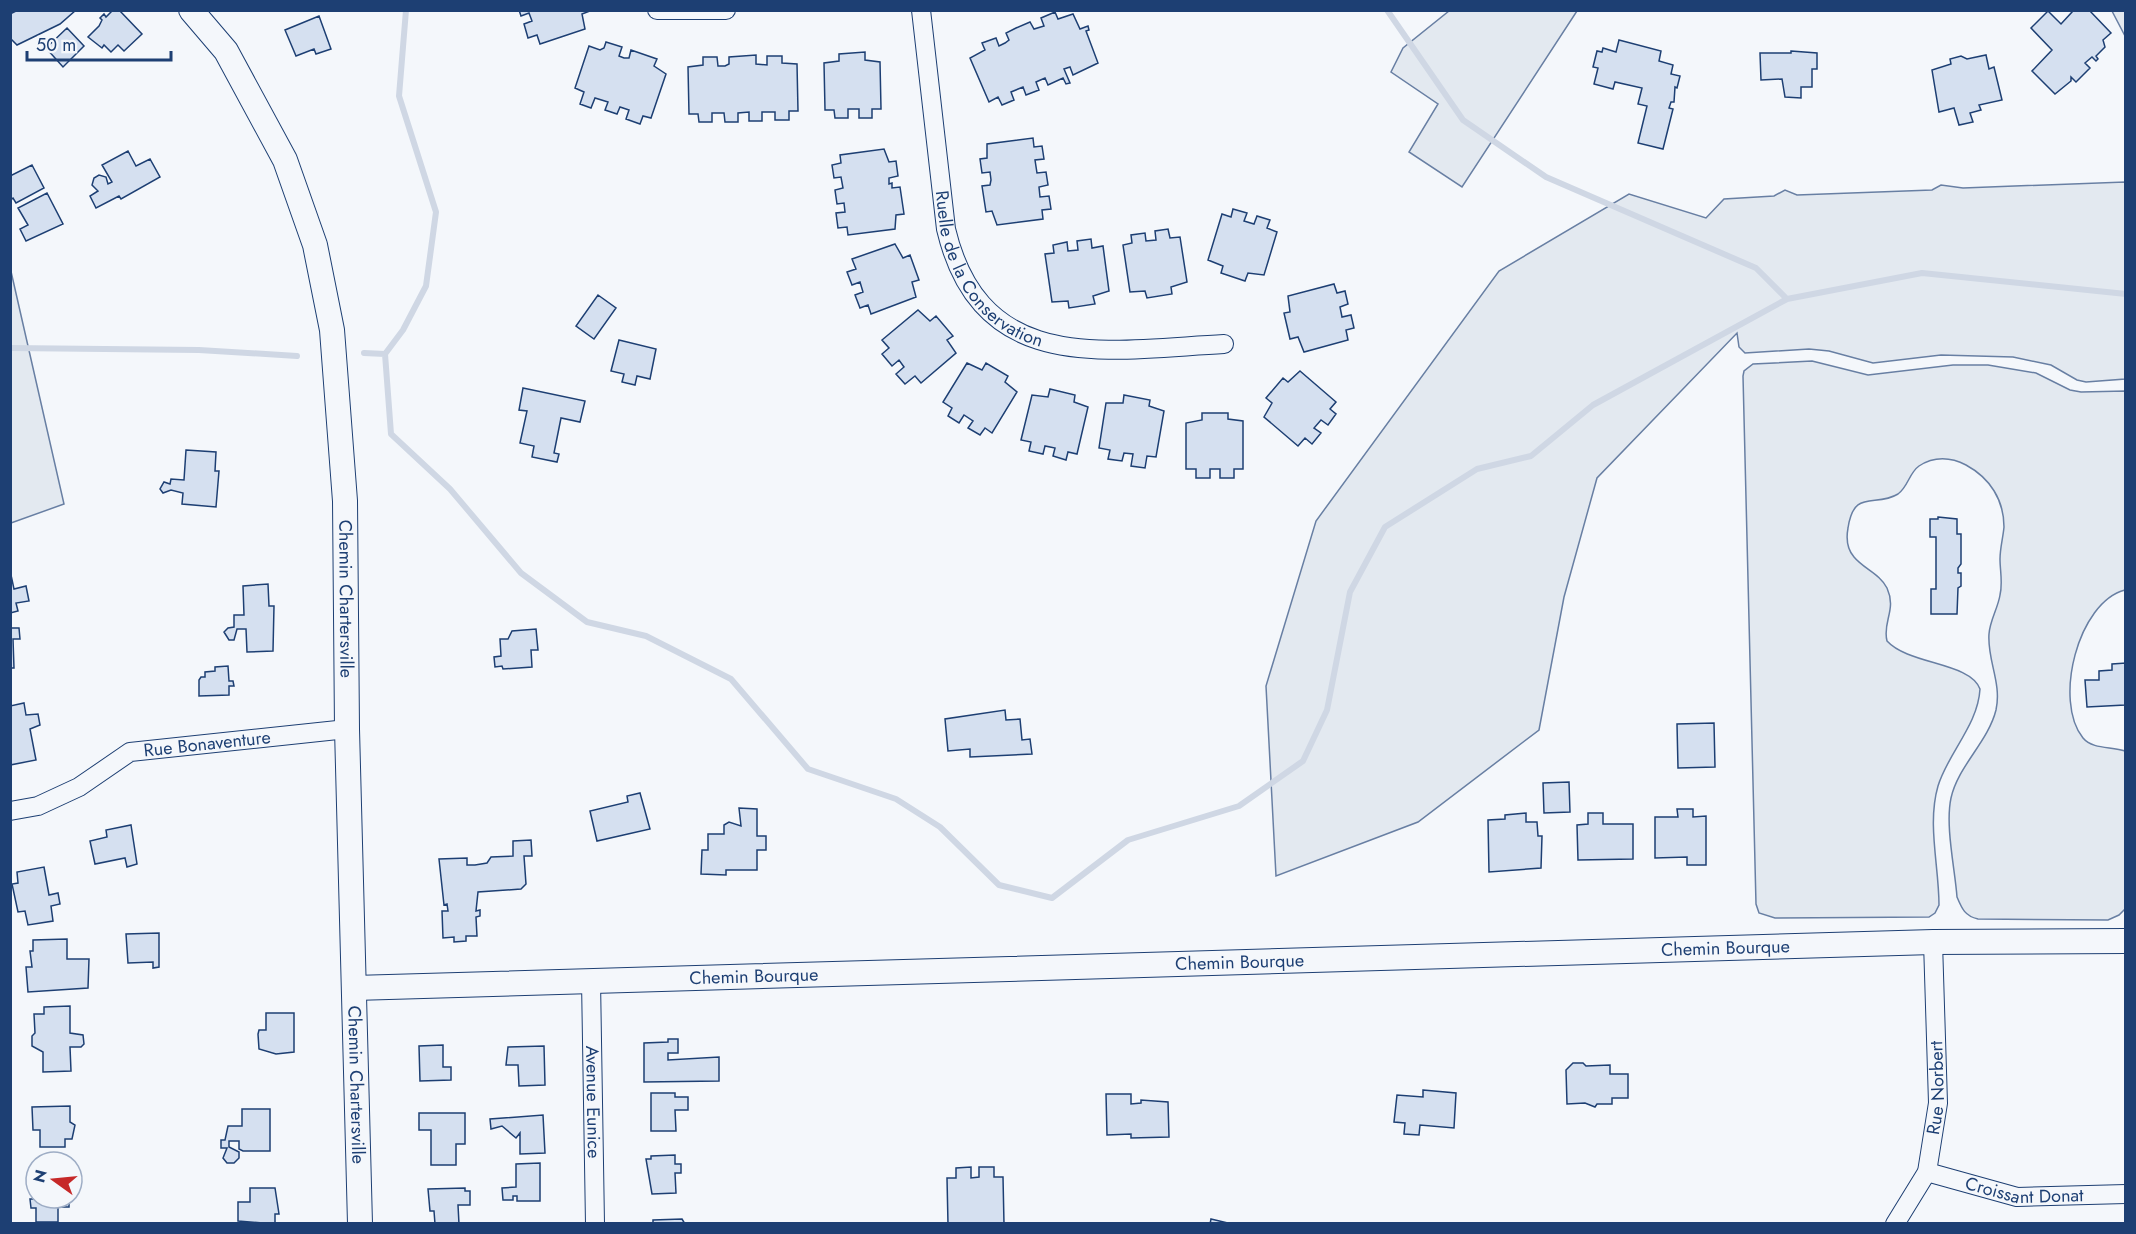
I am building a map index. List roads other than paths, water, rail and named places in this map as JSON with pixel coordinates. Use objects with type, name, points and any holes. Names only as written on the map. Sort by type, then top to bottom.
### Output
[{"type":"street","name":"Chemin Chartersville","points":[[190,10],[226,51],[285,160],[308,220],[321,266],[332,330],[343,454],[347,729],[360,1224]]},
{"type":"street","points":[[657,10],[726,10]]},
{"type":"street","name":"Ruelle de la Conservation","points":[[921,10],[946,229],[953,256],[964,281],[978,300],[1019,332],[1053,346],[1101,350],[1224,344]]},
{"type":"street","name":"Rue Bonaventure","points":[[10,811],[38,806],[80,787],[130,753],[347,729]]},
{"type":"street","name":"Chemin Bourque","points":[[354,988],[1933,942],[2126,941]]},
{"type":"street","name":"Rue Norbert","points":[[1895,1224],[1927,1172],[1938,1103],[1933,942]]},
{"type":"street","name":"Avenue Eunice","points":[[591,980],[595,1224]]},
{"type":"street","name":"Croissant Donat","points":[[1927,1172],[2017,1197],[2126,1194]]},
{"type":"waterway","points":[[406,10],[399,96],[436,212],[426,286],[403,330],[385,354],[391,434],[450,489],[521,573],[587,622],[646,636],[731,679],[808,769],[896,799],[940,827],[999,885],[1052,898],[1128,840],[1239,806],[1303,761],[1327,710],[1350,592],[1385,527],[1477,469],[1531,456],[1593,405],[1787,299],[1922,273],[2126,294]]},
{"type":"waterway","points":[[1387,10],[1463,120],[1546,177],[1756,268],[1787,299]]},
{"type":"waterway","points":[[10,348],[199,350],[297,356]]},
{"type":"waterway","points":[[364,353],[385,354]]}]
